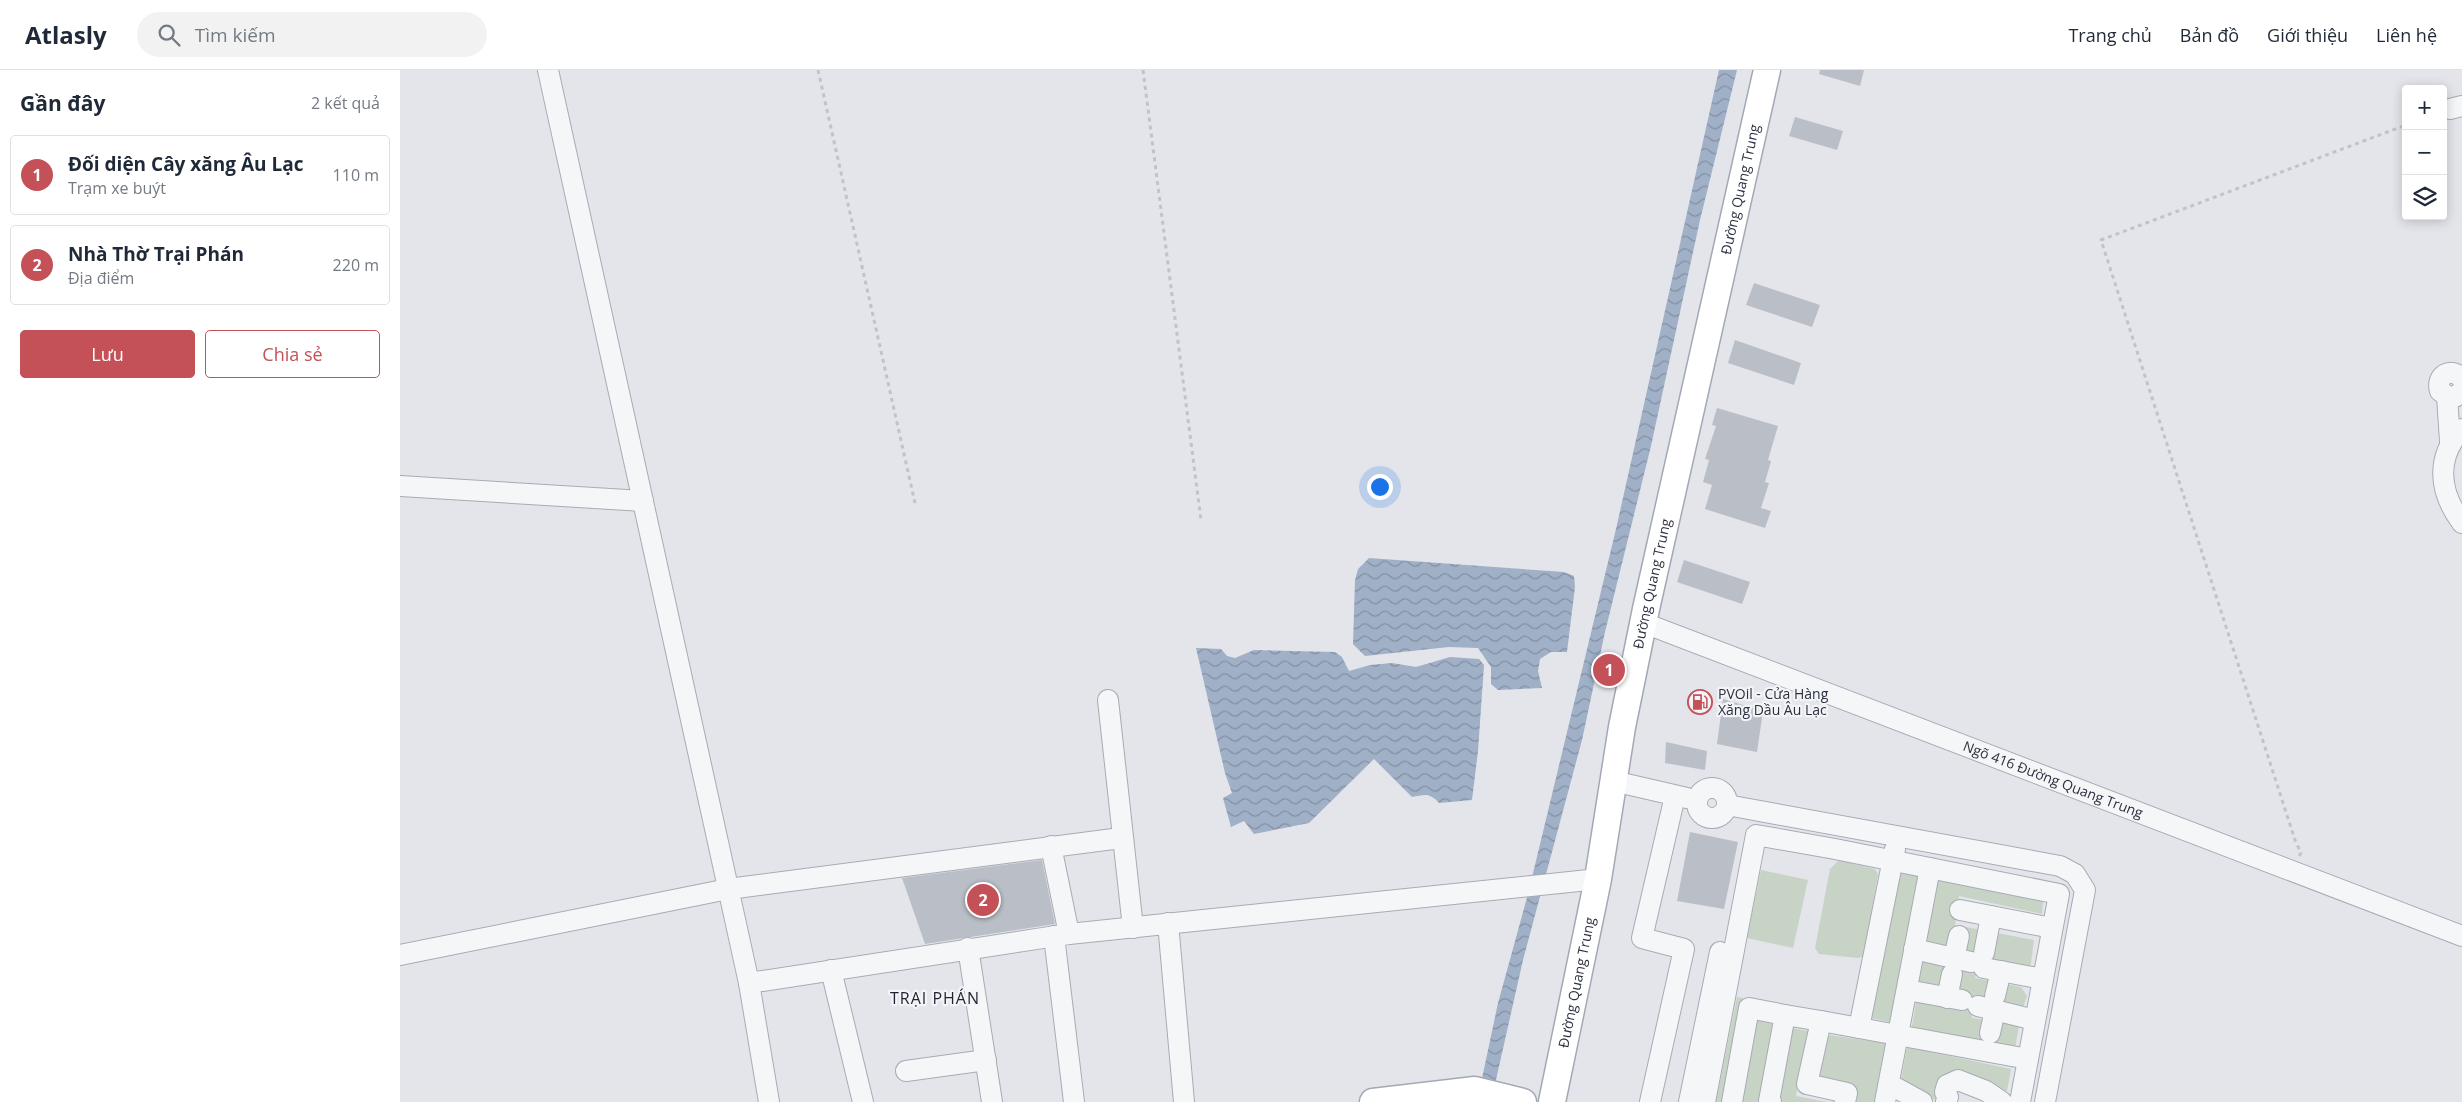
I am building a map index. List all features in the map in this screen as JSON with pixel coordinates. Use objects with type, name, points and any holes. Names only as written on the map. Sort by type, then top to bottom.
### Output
[{"type":"main road","name":"Đường Quang Trung","points":[[1552,1102],[1598,879],[1613,781],[1644,623],[1767,70]]},
{"type":"main road","points":[[1373,1102],[1486,1093],[1523,1102]]},
{"type":"street","points":[[548,70],[580,222],[640,480],[749,983],[769,1102]]},
{"type":"street","points":[[2458,370],[2443,375],[2438,383],[2440,391],[2454,394],[2456,435],[2442,476],[2445,497],[2462,523]]},
{"type":"street","points":[[400,486],[644,505]]},
{"type":"street","name":"Ngõ 416 Đường Quang Trung","points":[[1644,623],[2462,936]]},
{"type":"street","points":[[1108,700],[1121,838],[1133,928]]},
{"type":"street","points":[[1613,781],[1697,801],[1700,812],[1710,818],[1722,815],[1727,805],[1750,808],[2060,866],[2075,874],[2086,890],[2045,1102]]},
{"type":"street","points":[[1650,1102],[1684,949],[1642,938],[1675,796]]},
{"type":"street","points":[[1689,1102],[1750,808]]},
{"type":"street","points":[[1835,849],[1841,825]]},
{"type":"street","points":[[1705,1102],[1756,835],[2059,894],[2020,1102]]},
{"type":"street","points":[[1859,1028],[1897,836]]},
{"type":"street","points":[[400,955],[728,888],[1121,838]]},
{"type":"street","points":[[1051,846],[1062,935],[1074,1102]]},
{"type":"street","points":[[1922,1102],[1887,1093],[1930,868]]},
{"type":"street","points":[[749,983],[1062,935],[1598,879]]},
{"type":"street","points":[[1960,910],[2052,928]]},
{"type":"street","points":[[1990,916],[1974,964],[1975,1002],[1990,1033]]},
{"type":"street","points":[[1168,923],[1184,1102]]},
{"type":"street","points":[[1959,936],[1974,964],[1975,1002]]},
{"type":"street","points":[[968,948],[992,1102]]},
{"type":"street","points":[[1914,949],[2043,979]]},
{"type":"street","points":[[831,970],[863,1102]]},
{"type":"street","points":[[1907,990],[1975,1002],[2035,1020]]},
{"type":"street","points":[[1732,1102],[1749,1008],[2028,1059]]},
{"type":"street","points":[[1771,1102],[1768,1101],[1785,1015]]},
{"type":"street","points":[[1821,1021],[1807,1084],[1846,1093],[1845,1102]]},
{"type":"street","points":[[906,1071],[986,1060]]},
{"type":"street","points":[[1946,1102],[1948,1097],[1945,1092],[1947,1085],[1958,1080],[1986,1091],[2002,1102]]},
{"type":"path","points":[[818,70],[915,503]]},
{"type":"path","points":[[1143,70],[1201,520]]},
{"type":"path","points":[[2292,871],[2301,852],[2294,840],[2101,240],[2402,127]]},
{"type":"green space","points":[[1839,860],[1875,869],[1878,874],[1864,956],[1858,958],[1819,954],[1815,948],[1830,869]]},
{"type":"green space","points":[[1761,870],[1808,880],[1793,948],[1747,938]]},
{"type":"green space","points":[[1899,871],[1919,874],[1890,1022],[1871,1018]]},
{"type":"green space","points":[[1938,880],[2043,901],[2042,914],[1959,896],[1955,925],[2034,940],[2030,970],[1979,963],[1975,978],[2021,987],[2027,996],[2023,1008],[1973,997],[1970,1004],[1972,1018],[2019,1025],[2015,1049],[1911,1032],[1916,1002],[1965,1011],[1967,992],[1918,983],[1923,962],[1972,971],[1949,950],[1925,944]]},
{"type":"green space","points":[[1737,997],[1743,998],[1723,1102],[1716,1102]]},
{"type":"green space","points":[[1752,1019],[1778,1024],[1763,1102],[1737,1102]]},
{"type":"green space","points":[[1787,1027],[1808,1031],[1796,1096],[1827,1102],[1776,1102]]},
{"type":"green space","points":[[1830,1035],[1890,1044],[1879,1102],[1851,1102],[1817,1080],[1825,1039]]},
{"type":"green space","points":[[1907,1047],[2011,1069],[2007,1091],[1992,1089],[1964,1076],[1949,1073],[1941,1081],[1936,1100],[1925,1097],[1901,1080]]},
{"type":"water","points":[[1719,70],[1737,70],[1700,220],[1651,446],[1605,632],[1582,740],[1523,960],[1491,1102],[1477,1102],[1498,1003],[1528,894],[1616,529]]},
{"type":"water","points":[[1369,558],[1564,572],[1574,576],[1575,587],[1567,652],[1551,652],[1540,659],[1538,671],[1542,688],[1498,690],[1491,684],[1491,667],[1478,648],[1449,647],[1365,656],[1353,644],[1355,580],[1358,569]]},
{"type":"water","points":[[1196,648],[1221,649],[1227,656],[1235,658],[1254,650],[1335,652],[1342,657],[1349,671],[1370,665],[1392,663],[1416,667],[1450,657],[1479,659],[1484,665],[1478,751],[1472,800],[1439,803],[1429,796],[1412,797],[1374,759],[1309,823],[1254,834],[1244,821],[1231,827],[1223,798],[1232,793],[1225,773]]},
{"type":"building","points":[[1820,70],[1864,70],[1860,86],[1819,74]]},
{"type":"building","points":[[1795,117],[1843,131],[1837,150],[1789,136]]},
{"type":"building","points":[[1754,283],[1820,305],[1812,327],[1746,305]]},
{"type":"building","points":[[1735,340],[1801,363],[1794,385],[1728,363]]},
{"type":"building","points":[[1717,408],[1778,426],[1768,460],[1771,461],[1765,482],[1769,483],[1761,508],[1771,511],[1765,528],[1705,509],[1712,485],[1703,482],[1709,460],[1705,459],[1716,426],[1712,425]]},
{"type":"building","points":[[1684,560],[1750,582],[1742,604],[1677,582]]},
{"type":"building","points":[[1723,699],[1763,711],[1757,752],[1717,744]]},
{"type":"building","points":[[1666,742],[1707,751],[1705,770],[1665,763]]},
{"type":"building","points":[[1690,832],[1738,842],[1724,909],[1677,901]]},
{"type":"building","points":[[1042,860],[1055,924],[925,944],[902,878]]},
{"type":"place","name":"Đối diện Cây xăng Âu Lạc","points":[[1609,670]]},
{"type":"place","name":"PVOil - Cửa Hàng Xăng Dầu Âu Lạc","points":[[1700,702]]},
{"type":"place","name":"Nhà Thờ Trại Phán","points":[[983,900]]},
{"type":"district","name":"TRẠI PHÁN","points":[[935,998]]}]
